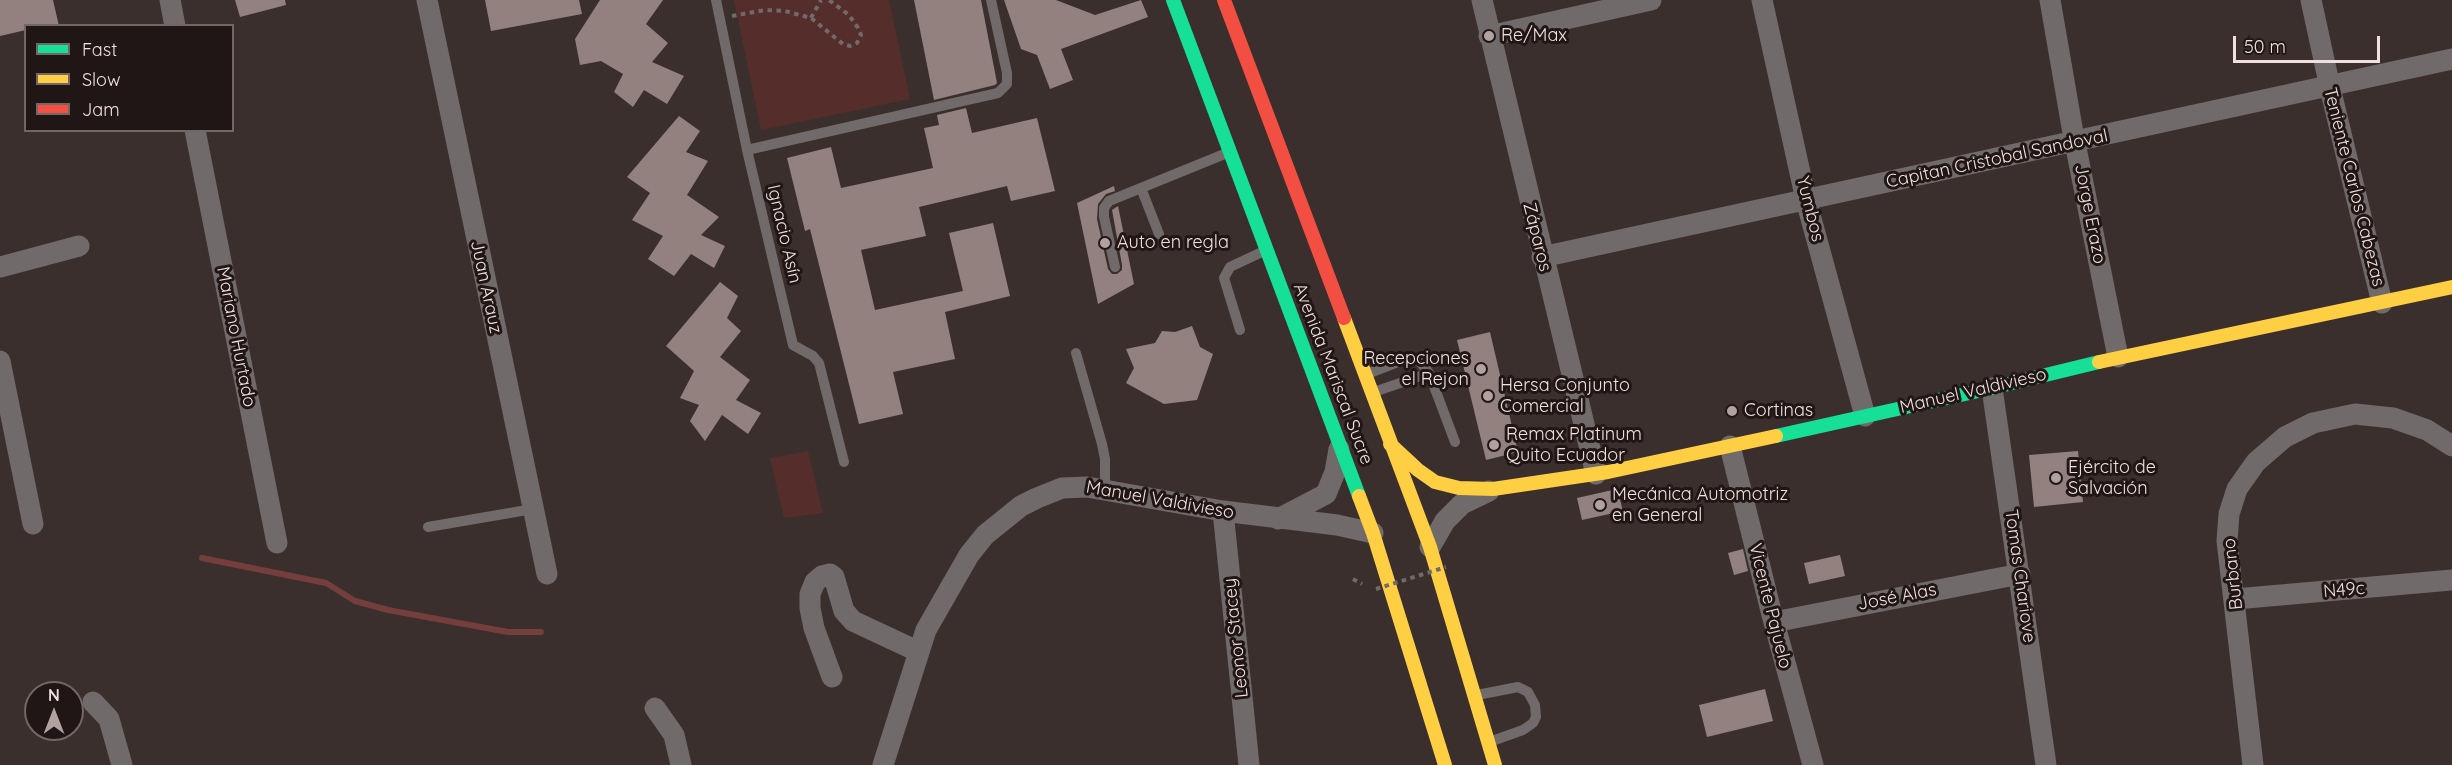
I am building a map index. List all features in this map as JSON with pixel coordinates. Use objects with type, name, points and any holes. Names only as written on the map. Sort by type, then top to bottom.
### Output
[{"type":"main road","name":"Avenida Mariscal Sucre","points":[[1173,0],[1340,443],[1447,757]]},
{"type":"main road","name":"Avenida Mariscal Sucre","points":[[1224,0],[1430,547],[1474,696],[1482,744],[1495,765]]},
{"type":"main road","name":"Manuel Valdivieso","points":[[1390,444],[1435,482],[1459,488],[1492,489],[1596,474],[1992,388],[2118,357],[2452,287]]},
{"type":"street","points":[[170,0],[175,24]]},
{"type":"street","name":"Juan Arauz","points":[[426,0],[546,574]]},
{"type":"street","name":"Záparos","points":[[1482,0],[1596,474]]},
{"type":"street","points":[[1489,36],[1651,0]]},
{"type":"street","name":"Yumbos","points":[[1762,0],[1806,200],[1865,416]]},
{"type":"street","name":"Jorge Erazo","points":[[2050,0],[2075,142],[2118,357]]},
{"type":"street","name":"Teniente Carlos Cabezas","points":[[2311,0],[2329,85],[2382,303]]},
{"type":"street","name":"Capitan Cristobal Sandoval","points":[[1542,257],[2452,59]]},
{"type":"street","name":"Mariano Hurtado","points":[[195,132],[277,543]]},
{"type":"street","points":[[0,267],[79,246]]},
{"type":"street","points":[[0,361],[33,524]]},
{"type":"street","name":"Tomas Chariove","points":[[1992,388],[2046,765]]},
{"type":"street","name":"Burbano","points":[[2253,765],[2227,540],[2229,514],[2237,489],[2256,462],[2285,437],[2313,423],[2355,414],[2393,418],[2427,430],[2452,446]]},
{"type":"street","points":[[1278,519],[1327,492],[1335,472],[1340,443]]},
{"type":"street","name":"Vicente Pajuelo","points":[[1730,446],[1813,765]]},
{"type":"street","name":"Manuel Valdivieso","points":[[883,765],[917,651],[926,630],[964,564],[985,535],[1021,506],[1048,493],[1074,486],[1223,512],[1337,525],[1372,533]]},
{"type":"street","name":"Manuel Valdivieso","points":[[1430,547],[1445,521],[1462,504],[1492,489]]},
{"type":"street","name":"Leonor Stacey","points":[[1223,512],[1249,765]]},
{"type":"street","points":[[832,677],[814,628],[810,608],[810,594],[815,582],[822,576],[830,574],[834,577],[844,611],[853,621],[917,651]]},
{"type":"street","name":"José Alas","points":[[1774,622],[2020,574]]},
{"type":"street","name":"N49c","points":[[2235,599],[2452,580]]},
{"type":"street","points":[[93,702],[109,719],[122,765]]},
{"type":"street","points":[[655,708],[674,735],[681,765]]},
{"type":"lane","name":"Ignacio Asín","points":[[716,0],[747,150],[793,345],[813,356],[819,363],[844,462]]},
{"type":"lane","points":[[747,150],[998,93],[1007,84],[1007,73],[991,0]]},
{"type":"lane","points":[[1114,267],[1104,208],[1109,201],[1230,151]]},
{"type":"lane","points":[[1142,188],[1159,234]]},
{"type":"lane","points":[[1240,330],[1224,278],[1230,267],[1267,250]]},
{"type":"lane","points":[[1076,353],[1102,444],[1105,459],[1105,490]]},
{"type":"lane","points":[[1364,375],[1411,359],[1419,361],[1429,373],[1455,442]]},
{"type":"lane","points":[[1371,394],[1429,373]]},
{"type":"lane","points":[[428,527],[533,509]]},
{"type":"lane","points":[[1474,696],[1518,687],[1528,692],[1535,705],[1536,717],[1533,723],[1523,730],[1482,744]]},
{"type":"path","points":[[811,18],[821,0]]},
{"type":"path","points":[[720,19],[765,10],[785,11],[811,18],[843,44],[850,46],[857,43],[861,35],[858,28],[844,10],[829,0]]},
{"type":"path","points":[[1376,589],[1446,567]]},
{"type":"shaded area","points":[[734,0],[889,0],[910,99],[761,130]]},
{"type":"shaded area","points":[[808,451],[823,513],[784,518],[770,458]]},
{"type":"building","points":[[0,0],[53,0],[59,24],[24,24],[24,30],[0,36]]},
{"type":"building","points":[[235,0],[285,0],[286,5],[240,17]]},
{"type":"building","points":[[485,0],[579,0],[582,14],[491,31]]},
{"type":"building","points":[[600,0],[663,0],[646,24],[668,43],[652,62],[684,76],[667,104],[644,90],[633,107],[614,92],[623,74],[601,61],[580,65],[575,39]]},
{"type":"building","points":[[914,0],[981,0],[997,83],[995,85],[934,100]]},
{"type":"building","points":[[1004,0],[1056,0],[1095,15],[1141,0],[1148,17],[1061,49],[1073,80],[1050,89],[1037,55],[1021,49]]},
{"type":"building","points":[[966,108],[972,133],[1037,118],[1055,191],[1011,201],[1007,186],[919,207],[926,236],[861,250],[875,310],[963,291],[949,233],[993,223],[1010,296],[945,312],[955,359],[893,372],[903,414],[859,424],[810,229],[805,231],[787,158],[831,147],[841,188],[933,168],[924,128],[939,125],[937,115]]},
{"type":"building","points":[[679,116],[700,131],[686,152],[708,161],[687,195],[719,217],[701,235],[725,246],[714,268],[691,254],[674,276],[648,259],[663,236],[632,220],[650,193],[627,177]]},
{"type":"building","name":"Auto en regla","points":[[1114,186],[1115,191],[1106,194],[1098,204],[1097,219],[1108,269],[1112,274],[1117,274],[1122,270],[1122,265],[1112,210],[1118,206],[1134,284],[1098,304],[1077,203]]},
{"type":"building","points":[[720,282],[738,296],[727,318],[741,331],[720,357],[750,380],[736,400],[761,413],[748,434],[722,415],[705,441],[690,421],[699,405],[680,398],[694,371],[666,346]]},
{"type":"building","points":[[1192,326],[1200,347],[1213,354],[1197,400],[1164,404],[1126,383],[1134,368],[1126,349],[1155,343],[1162,331],[1175,332]]},
{"type":"building","name":"Hersa Conjunto Comercial","points":[[1490,332],[1518,452],[1486,460],[1457,340]]},
{"type":"building","name":"Ejército de Salvación","points":[[2078,451],[2083,502],[2034,507],[2029,455]]},
{"type":"building","name":"Mecánica Automotriz en General","points":[[1617,489],[1623,511],[1582,520],[1577,498]]},
{"type":"building","points":[[1743,549],[1748,571],[1734,575],[1728,553]]},
{"type":"building","points":[[1840,555],[1845,576],[1809,584],[1804,563]]},
{"type":"building","points":[[1765,689],[1773,721],[1707,737],[1699,705]]},
{"type":"waterway","points":[[202,558],[326,583],[355,601],[388,610],[508,632],[541,632]]},
{"type":"traffic: fast","points":[[1173,0],[1359,496]]},
{"type":"traffic: fast","points":[[1776,436],[2099,362]]},
{"type":"traffic: slow","points":[[2099,362],[2452,287]]},
{"type":"traffic: slow","points":[[1344,318],[1430,547],[1495,765]]},
{"type":"traffic: slow","points":[[1390,444],[1435,482],[1459,488],[1493,489],[1608,472],[1776,436]]},
{"type":"traffic: slow","points":[[1359,496],[1373,533],[1445,765]]},
{"type":"traffic: jam","points":[[1224,0],[1344,318]]},
{"type":"place","name":"Re/Max","points":[[1489,36]]},
{"type":"place","name":"Auto en regla","points":[[1105,243]]},
{"type":"place","name":"Recepciones el Rejon","points":[[1481,369]]},
{"type":"place","name":"Hersa Conjunto Comercial","points":[[1488,396]]},
{"type":"place","name":"Cortinas","points":[[1732,411]]},
{"type":"place","name":"Remax Platinum Quito Ecuador","points":[[1494,445]]},
{"type":"place","name":"Ejército de Salvación","points":[[2056,478]]},
{"type":"place","name":"Mecánica Automotriz en General","points":[[1600,505]]}]
